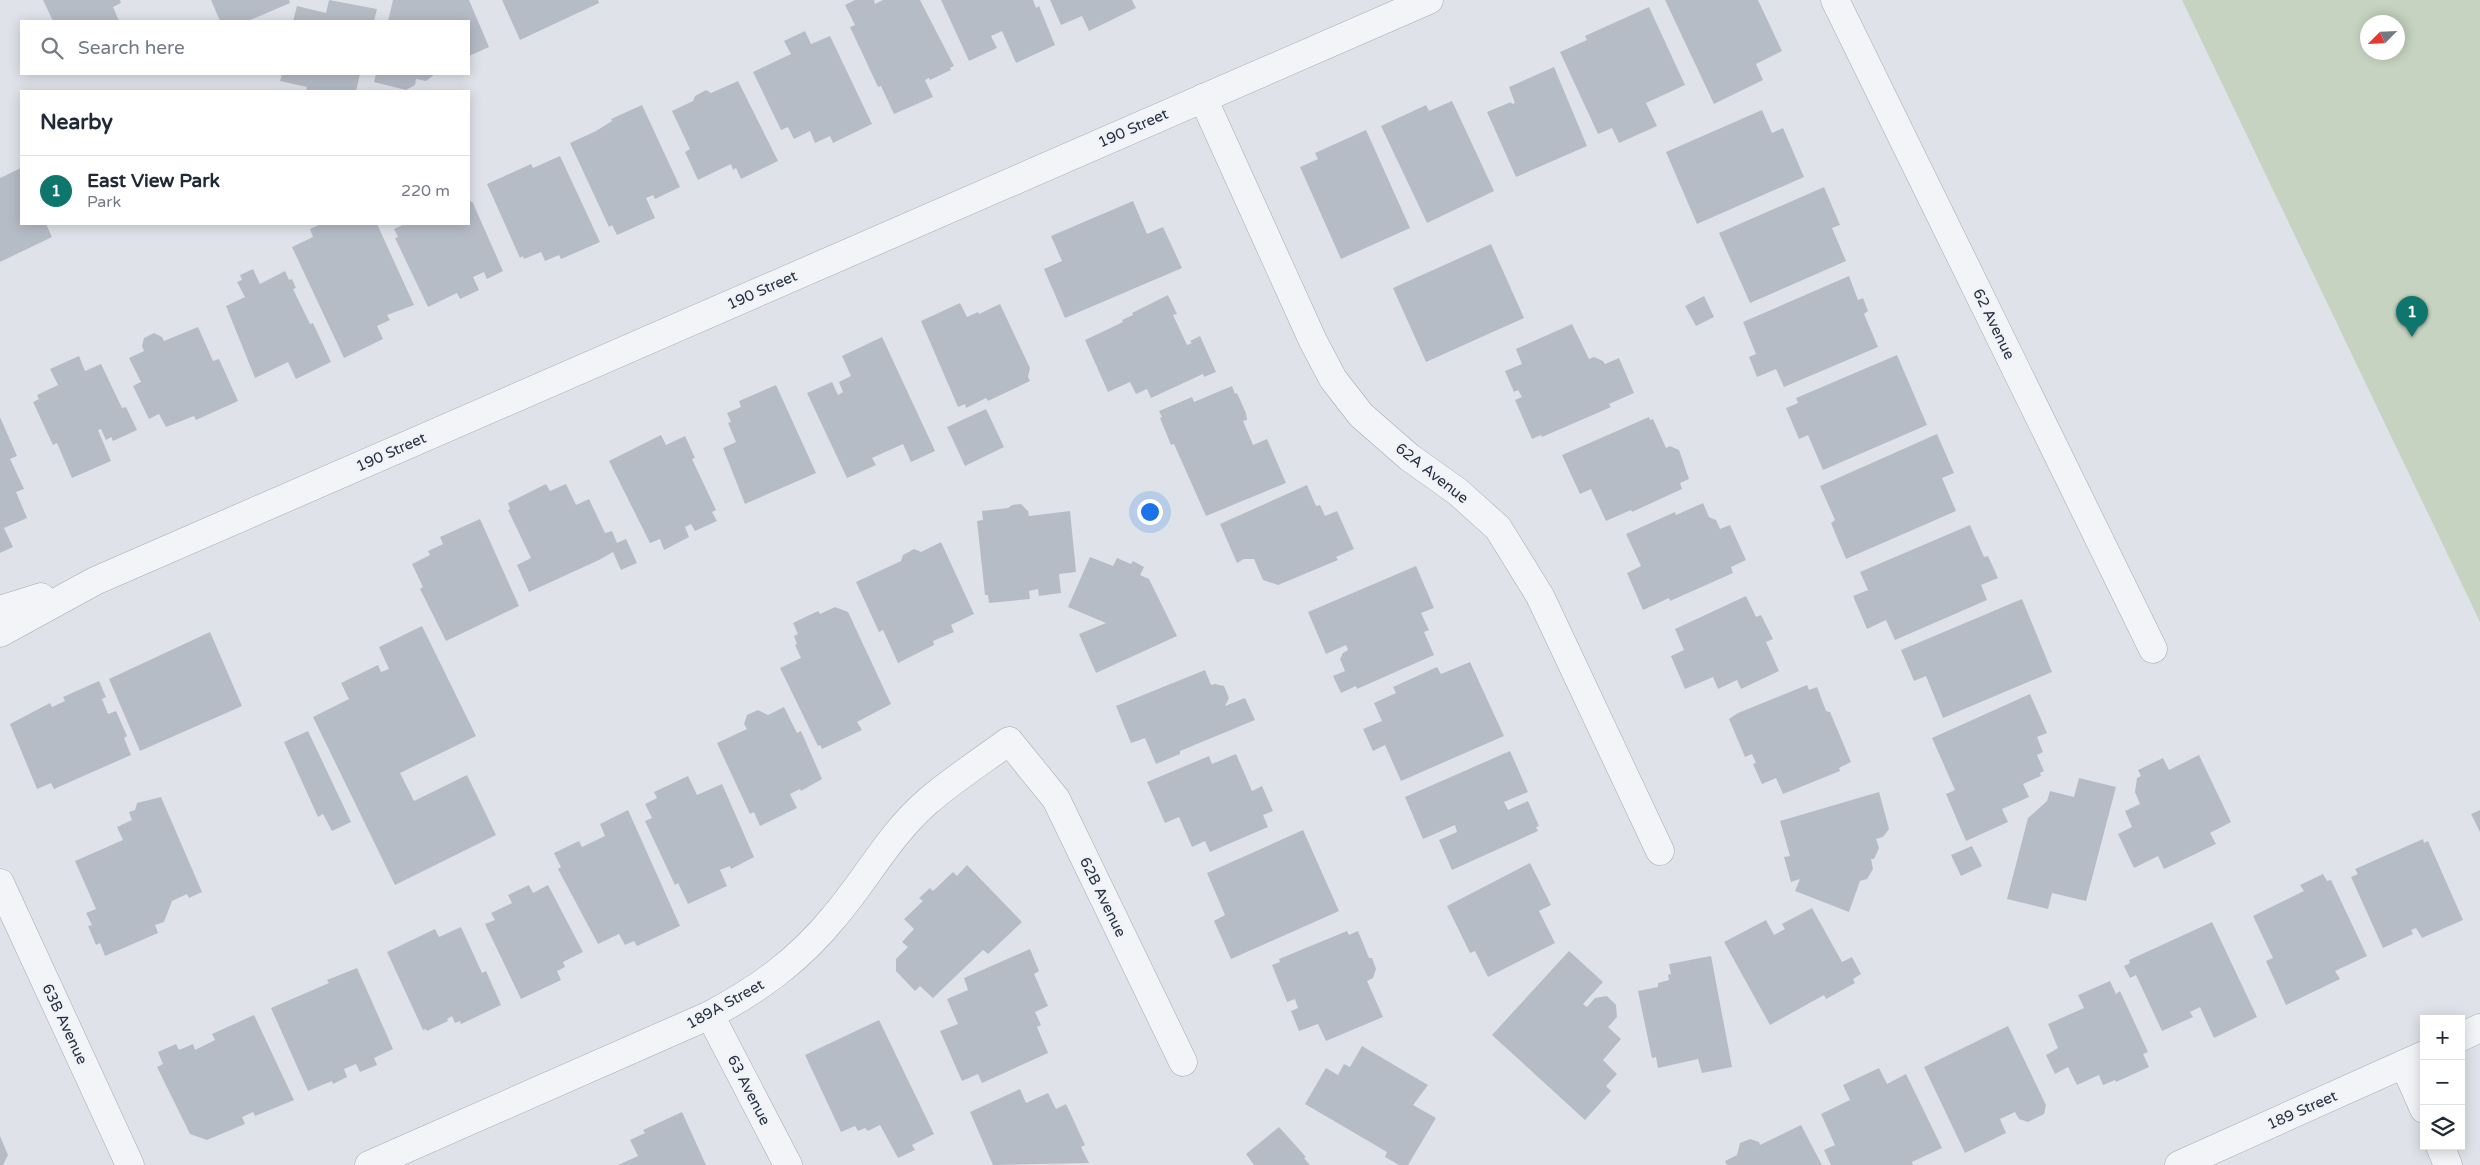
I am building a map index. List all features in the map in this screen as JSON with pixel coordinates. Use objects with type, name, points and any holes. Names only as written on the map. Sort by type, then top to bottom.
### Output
[{"type":"street","name":"190 Street","points":[[0,633],[95,581],[1429,0]]},
{"type":"street","name":"62 Avenue","points":[[1835,0],[2153,649]]},
{"type":"street","name":"62A Avenue","points":[[1203,98],[1313,340],[1334,379],[1361,415],[1409,457],[1458,492],[1498,528],[1540,596],[1660,851]]},
{"type":"street","name":"190 Street","points":[[0,610],[95,581]]},
{"type":"street","name":"189A Street","points":[[369,1165],[710,1015],[747,996],[788,966],[834,918],[886,847],[926,802],[1009,741]]},
{"type":"street","name":"62B Avenue","points":[[1009,741],[1056,799],[1183,1062]]},
{"type":"street","name":"63B Avenue","points":[[0,883],[130,1165]]},
{"type":"street","name":"63 Avenue","points":[[710,1015],[788,1165]]},
{"type":"street","points":[[2465,1035],[2480,1028]]},
{"type":"street","points":[[2414,1059],[2423,1105]]},
{"type":"street","name":"189 Street","points":[[2179,1165],[2414,1059]]},
{"type":"street","points":[[2442,1150],[2448,1165]]},
{"type":"green space","points":[[2182,0],[2480,0],[2480,622]]},
{"type":"building","points":[[43,0],[120,0],[121,3],[113,7],[119,20],[53,20]]},
{"type":"building","points":[[211,0],[289,0],[290,3],[250,20],[220,20]]},
{"type":"building","points":[[329,0],[377,9],[374,20],[293,20],[297,6],[326,13]]},
{"type":"building","points":[[393,0],[469,0],[489,47],[470,56],[470,20],[388,20]]},
{"type":"building","points":[[502,0],[598,0],[599,3],[520,40]]},
{"type":"building","points":[[855,0],[874,0],[875,4],[883,0],[920,0],[954,66],[950,68],[951,70],[930,80],[929,78],[925,80],[933,97],[894,114],[881,86],[878,87],[850,27],[855,25],[845,5]]},
{"type":"building","points":[[941,0],[1033,0],[1036,8],[1039,6],[1055,45],[1016,63],[1002,31],[991,36],[997,48],[969,61]]},
{"type":"building","points":[[1050,0],[1132,0],[1136,8],[1089,31],[1082,16],[1061,25]]},
{"type":"building","points":[[1665,0],[1758,0],[1782,51],[1756,64],[1763,80],[1714,104]]},
{"type":"building","points":[[1649,7],[1685,85],[1646,103],[1657,126],[1619,143],[1612,128],[1598,134],[1560,52],[1587,40],[1585,36]]},
{"type":"building","points":[[805,31],[811,44],[830,36],[872,124],[833,143],[830,136],[815,143],[810,131],[794,139],[788,127],[781,130],[753,72],[791,54],[784,41]]},
{"type":"building","points":[[1554,67],[1587,146],[1516,177],[1487,112],[1511,102],[1512,104],[1515,103],[1509,87]]},
{"type":"building","points":[[282,75],[360,75],[356,90],[306,90],[307,87],[280,81]]},
{"type":"building","points":[[376,75],[434,75],[426,81],[416,79],[415,85],[406,90],[374,82]]},
{"type":"building","points":[[738,81],[778,161],[741,179],[736,168],[733,170],[731,164],[698,180],[685,152],[690,149],[672,111],[693,101],[695,96],[706,90],[711,93]]},
{"type":"building","points":[[1452,101],[1494,191],[1427,223],[1381,126],[1426,105],[1429,111]]},
{"type":"building","points":[[642,105],[680,187],[655,199],[653,195],[646,198],[655,218],[617,235],[612,225],[609,227],[570,143],[596,131],[612,121],[611,119]]},
{"type":"building","points":[[1762,110],[1772,133],[1783,128],[1804,177],[1697,224],[1666,152]]},
{"type":"building","points":[[1366,130],[1410,228],[1341,259],[1300,167],[1318,159],[1315,153]]},
{"type":"building","points":[[560,156],[600,242],[561,259],[559,255],[545,261],[541,252],[524,259],[523,256],[520,258],[487,184],[531,164],[533,168]]},
{"type":"building","points":[[20,168],[20,225],[46,225],[52,237],[0,262],[0,178]]},
{"type":"building","points":[[1824,187],[1840,225],[1832,228],[1846,261],[1750,303],[1719,233]]},
{"type":"building","points":[[472,201],[503,271],[487,279],[484,272],[473,277],[479,290],[460,299],[457,293],[428,307],[395,238],[398,237],[394,229],[403,225],[470,225],[470,202]]},
{"type":"building","points":[[1133,201],[1147,234],[1163,227],[1182,268],[1065,318],[1044,269],[1062,261],[1051,236]]},
{"type":"building","points":[[319,225],[377,225],[414,305],[387,315],[390,320],[377,326],[383,339],[344,358],[292,247],[313,237],[310,229]]},
{"type":"building","points":[[1491,244],[1524,318],[1426,362],[1393,288]]},
{"type":"building","points":[[253,269],[260,284],[285,271],[289,280],[292,279],[296,288],[293,289],[310,324],[313,323],[331,362],[296,379],[288,362],[255,378],[226,306],[245,297],[237,282],[242,280],[240,275]]},
{"type":"building","points":[[1849,276],[1858,300],[1863,298],[1868,311],[1864,314],[1878,347],[1784,387],[1776,369],[1757,377],[1749,357],[1756,354],[1743,322]]},
{"type":"building","points":[[1168,295],[1177,314],[1173,315],[1187,345],[1192,343],[1190,341],[1200,336],[1216,372],[1204,377],[1203,374],[1151,398],[1147,389],[1136,394],[1130,382],[1108,392],[1085,340],[1123,322],[1122,320],[1133,315],[1132,313]]},
{"type":"building","points":[[1704,296],[1714,317],[1696,326],[1685,306]]},
{"type":"building","points":[[960,303],[967,317],[978,312],[979,314],[1000,304],[1030,368],[1028,377],[1030,381],[988,401],[986,398],[966,408],[965,404],[958,407],[921,321]]},
{"type":"building","points":[[1572,324],[1589,359],[1594,357],[1605,364],[1619,358],[1634,393],[1609,404],[1611,407],[1542,437],[1541,435],[1532,439],[1515,400],[1522,397],[1518,390],[1514,392],[1505,371],[1522,364],[1516,349]]},
{"type":"building","points":[[198,327],[213,361],[219,359],[238,401],[196,420],[194,416],[166,427],[159,414],[149,419],[133,386],[141,382],[129,358],[144,351],[142,346],[144,338],[154,333],[162,337],[164,341]]},
{"type":"building","points":[[882,337],[935,451],[911,462],[903,444],[872,458],[876,465],[847,478],[807,393],[832,382],[838,395],[843,392],[839,382],[851,376],[842,356]]},
{"type":"building","points":[[1897,355],[1927,425],[1823,470],[1808,435],[1799,439],[1786,408],[1798,403],[1796,398]]},
{"type":"building","points":[[79,356],[85,371],[101,364],[122,408],[126,407],[137,430],[113,441],[111,437],[106,440],[101,429],[98,430],[111,461],[72,478],[57,443],[53,445],[33,402],[39,399],[37,395],[58,385],[50,369]]},
{"type":"building","points":[[776,385],[816,473],[745,504],[723,448],[736,442],[728,423],[731,422],[727,413],[741,407],[739,401]]},
{"type":"building","points":[[1232,386],[1246,413],[1247,420],[1243,421],[1253,445],[1267,439],[1286,483],[1206,516],[1174,444],[1171,445],[1159,411],[1192,397],[1194,402]]},
{"type":"building","points":[[986,409],[1004,447],[965,466],[947,427]]},
{"type":"building","points":[[0,417],[17,456],[10,459],[24,489],[16,492],[27,518],[4,528],[13,547],[0,553]]},
{"type":"building","points":[[1649,417],[1650,420],[1653,419],[1666,448],[1670,446],[1679,450],[1689,479],[1680,483],[1682,489],[1632,512],[1631,510],[1606,521],[1591,489],[1580,494],[1562,455]]},
{"type":"building","points":[[1937,434],[1954,473],[1942,478],[1956,511],[1846,559],[1831,523],[1835,520],[1820,486]]},
{"type":"building","points":[[661,435],[666,445],[685,436],[695,458],[692,459],[716,510],[712,512],[717,521],[695,531],[691,524],[685,527],[689,537],[664,550],[660,539],[650,543],[609,461]]},
{"type":"building","points":[[546,484],[550,491],[566,484],[576,505],[589,499],[605,533],[612,531],[617,543],[626,539],[637,563],[621,570],[613,552],[529,592],[517,565],[531,558],[508,510],[510,509],[508,503]]},
{"type":"building","points":[[1307,485],[1316,506],[1320,505],[1325,516],[1337,511],[1354,549],[1336,557],[1338,560],[1278,585],[1263,580],[1254,559],[1244,559],[1237,563],[1220,524]]},
{"type":"building","points":[[1703,503],[1709,517],[1716,520],[1720,529],[1730,525],[1746,560],[1731,567],[1733,573],[1670,601],[1669,598],[1643,610],[1627,573],[1641,566],[1626,534],[1675,512],[1676,515]]},
{"type":"building","points":[[1021,504],[1028,511],[1029,516],[1070,511],[1076,572],[1059,574],[1061,593],[1039,596],[1038,589],[1029,591],[1030,599],[989,603],[988,595],[985,595],[977,521],[983,520],[982,511],[1008,508],[1012,505]]},
{"type":"building","points":[[480,519],[519,606],[446,641],[420,589],[423,587],[412,564],[430,555],[428,551],[443,544],[440,537]]},
{"type":"building","points":[[1970,525],[1984,557],[1988,556],[1998,578],[1981,585],[1987,600],[1895,640],[1886,620],[1867,629],[1853,596],[1868,590],[1860,572]]},
{"type":"building","points":[[941,542],[974,614],[951,625],[954,632],[933,641],[934,645],[898,663],[883,630],[879,632],[856,582],[901,561],[903,555],[914,549],[921,552]]},
{"type":"building","points":[[1090,557],[1113,566],[1117,558],[1131,564],[1133,561],[1144,567],[1140,575],[1149,579],[1177,636],[1096,673],[1079,634],[1106,623],[1068,607]]},
{"type":"building","points":[[1416,566],[1434,608],[1421,613],[1429,630],[1424,632],[1434,655],[1357,689],[1356,686],[1341,693],[1333,676],[1345,671],[1340,659],[1343,653],[1348,650],[1346,645],[1326,654],[1308,612]]},
{"type":"building","points":[[1746,596],[1756,617],[1761,615],[1773,639],[1766,642],[1779,671],[1741,689],[1737,680],[1718,689],[1713,677],[1685,689],[1671,656],[1684,650],[1675,629]]},
{"type":"building","points":[[2022,599],[2052,672],[1943,718],[1926,676],[1914,681],[1901,650]]},
{"type":"building","points":[[835,607],[848,612],[891,704],[857,722],[862,730],[822,749],[820,745],[818,746],[780,668],[801,658],[795,645],[797,644],[794,636],[798,634],[793,623],[818,611],[820,614]]},
{"type":"building","points":[[422,626],[476,736],[400,773],[414,801],[467,775],[496,835],[395,885],[313,717],[349,699],[341,683],[378,665],[381,672],[389,669],[379,647]]},
{"type":"building","points":[[210,632],[242,706],[140,751],[109,679]]},
{"type":"building","points":[[1470,662],[1504,736],[1401,781],[1385,745],[1373,751],[1363,729],[1382,721],[1374,703],[1396,693],[1393,687],[1437,667],[1441,674]]},
{"type":"building","points":[[1205,670],[1211,685],[1224,686],[1229,698],[1225,706],[1245,698],[1255,720],[1180,751],[1180,754],[1156,764],[1145,738],[1131,743],[1116,706]]},
{"type":"building","points":[[99,681],[106,697],[102,699],[108,714],[116,711],[127,736],[124,738],[131,755],[54,789],[51,783],[37,789],[10,724],[50,703],[52,707],[65,701],[63,697]]},
{"type":"building","points":[[1807,685],[1809,690],[1817,687],[1826,711],[1830,712],[1851,762],[1839,768],[1840,771],[1783,794],[1776,778],[1762,784],[1753,764],[1756,763],[1752,754],[1745,757],[1729,719],[1738,713]]},
{"type":"building","points":[[2030,694],[2047,733],[2037,737],[2043,752],[2037,755],[2044,771],[2040,773],[2041,776],[2023,784],[2029,797],[2002,809],[2008,822],[1966,841],[1946,794],[1955,790],[1932,738]]},
{"type":"building","points":[[784,707],[797,733],[801,731],[822,779],[801,791],[800,789],[790,794],[797,808],[760,826],[754,812],[750,814],[717,743],[747,729],[744,724],[747,715],[758,710],[768,715]]},
{"type":"building","points":[[308,731],[351,822],[332,831],[323,814],[318,817],[284,742]]},
{"type":"building","points":[[1510,751],[1528,792],[1504,802],[1508,810],[1528,801],[1539,826],[1536,827],[1538,831],[1452,870],[1439,840],[1457,832],[1455,825],[1423,839],[1405,797]]},
{"type":"building","points":[[1236,754],[1252,791],[1262,786],[1273,811],[1263,815],[1268,827],[1210,852],[1205,841],[1192,847],[1179,817],[1165,823],[1147,782],[1209,756],[1212,764]]},
{"type":"building","points":[[2199,755],[2231,822],[2210,833],[2216,844],[2164,869],[2158,856],[2134,868],[2118,834],[2132,827],[2125,811],[2140,804],[2135,792],[2137,778],[2141,776],[2138,770],[2163,758],[2169,770]]},
{"type":"building","points":[[688,776],[697,795],[722,784],[754,857],[731,869],[730,866],[720,870],[727,886],[688,904],[678,883],[675,885],[645,821],[652,818],[645,804],[657,798],[654,792]]},
{"type":"building","points":[[2079,778],[2116,787],[2086,901],[2052,893],[2048,909],[2007,899],[2028,818],[2047,801],[2050,791],[2074,797]]},
{"type":"building","points":[[1879,792],[1889,829],[1883,837],[1876,839],[1879,848],[1874,859],[1871,859],[1873,869],[1867,879],[1860,881],[1849,912],[1795,891],[1800,879],[1791,882],[1784,857],[1790,856],[1780,821]]},
{"type":"building","points":[[161,797],[202,892],[189,898],[187,894],[172,901],[164,922],[155,925],[158,933],[105,956],[100,943],[96,945],[88,926],[92,925],[86,913],[96,909],[75,861],[123,840],[117,827],[132,820],[129,812],[135,810],[137,803]]},
{"type":"building","points":[[628,810],[680,926],[637,946],[634,941],[625,945],[619,934],[598,944],[558,869],[561,867],[554,853],[579,841],[582,847],[605,836],[600,824]]},
{"type":"building","points":[[2480,810],[2480,832],[2471,814]]},
{"type":"building","points":[[1303,830],[1339,911],[1231,959],[1214,921],[1225,915],[1207,873]]},
{"type":"building","points":[[2423,839],[2424,843],[2428,841],[2463,920],[2422,938],[2416,928],[2411,930],[2413,934],[2383,948],[2351,877],[2358,874],[2355,869]]},
{"type":"building","points":[[1972,846],[1982,866],[1961,876],[1951,855]]},
{"type":"building","points":[[1530,863],[1551,905],[1539,911],[1555,943],[1488,977],[1475,951],[1470,953],[1447,906]]},
{"type":"building","points":[[967,865],[1022,922],[988,954],[983,950],[933,998],[920,986],[915,991],[896,971],[896,959],[908,947],[902,942],[914,929],[904,919],[923,901],[919,898],[930,888],[933,891],[953,872],[957,876]]},
{"type":"building","points":[[2323,874],[2327,881],[2331,880],[2367,956],[2335,971],[2340,979],[2286,1005],[2266,961],[2273,958],[2253,916],[2304,891],[2300,885]]},
{"type":"building","points":[[529,885],[533,893],[548,885],[583,952],[563,962],[565,967],[557,971],[561,980],[521,999],[485,924],[495,920],[491,913],[512,903],[508,895]]},
{"type":"building","points":[[1812,908],[1842,962],[1852,957],[1861,974],[1853,979],[1855,983],[1826,999],[1824,995],[1770,1025],[1724,942],[1766,920],[1774,935],[1785,929],[1782,924]]},
{"type":"building","points":[[2212,922],[2257,1017],[2214,1038],[2200,1007],[2190,1012],[2193,1017],[2162,1031],[2136,975],[2130,978],[2124,966],[2130,963],[2129,960]]},
{"type":"building","points":[[461,927],[482,973],[486,971],[501,1005],[461,1024],[460,1021],[455,1023],[452,1016],[447,1019],[448,1021],[427,1031],[426,1029],[423,1030],[387,952],[435,929],[439,937]]},
{"type":"building","points":[[1347,931],[1349,935],[1358,931],[1369,958],[1372,958],[1376,969],[1373,978],[1367,981],[1383,1017],[1326,1041],[1318,1024],[1299,1031],[1291,1011],[1298,1008],[1295,999],[1287,1002],[1272,965],[1280,962],[1279,959]]},
{"type":"building","points":[[1030,949],[1039,971],[1034,974],[1048,1006],[1035,1012],[1041,1025],[1037,1027],[1048,1053],[982,1083],[978,1074],[962,1081],[940,1031],[958,1024],[947,999],[968,990],[964,978]]},
{"type":"building","points":[[1569,951],[1603,982],[1583,1004],[1587,1007],[1595,998],[1607,996],[1616,1005],[1617,1017],[1608,1027],[1621,1039],[1603,1060],[1617,1074],[1606,1086],[1611,1091],[1585,1120],[1492,1035]]},
{"type":"building","points":[[1711,956],[1732,1067],[1702,1073],[1698,1059],[1658,1068],[1656,1057],[1652,1058],[1638,991],[1658,987],[1658,983],[1669,980],[1668,975],[1671,974],[1669,964]]},
{"type":"building","points":[[357,968],[393,1049],[374,1058],[377,1065],[360,1072],[356,1064],[344,1069],[347,1077],[333,1084],[332,1081],[308,1091],[271,1008],[329,983],[327,980]]},
{"type":"building","points":[[2110,981],[2116,994],[2120,991],[2148,1052],[2143,1054],[2149,1067],[2116,1082],[2115,1080],[2103,1085],[2099,1075],[2077,1085],[2068,1067],[2055,1074],[2046,1055],[2058,1048],[2048,1024],[2084,1008],[2078,995]]},
{"type":"building","points":[[254,1015],[294,1100],[255,1116],[253,1112],[242,1117],[245,1124],[207,1140],[190,1134],[157,1067],[163,1064],[158,1052],[176,1044],[179,1050],[193,1044],[195,1050],[215,1040],[212,1034]]},
{"type":"building","points":[[879,1020],[934,1134],[912,1145],[915,1150],[898,1158],[880,1125],[868,1131],[865,1128],[858,1131],[855,1126],[841,1132],[805,1055]]},
{"type":"building","points":[[2008,1026],[2046,1105],[2044,1114],[2028,1122],[2019,1119],[2015,1112],[2000,1119],[2006,1133],[1965,1153],[1924,1067]]},
{"type":"building","points":[[1362,1046],[1428,1085],[1413,1105],[1436,1118],[1408,1165],[1399,1165],[1385,1157],[1387,1152],[1305,1104],[1326,1068],[1338,1075],[1344,1064],[1350,1067]]},
{"type":"building","points":[[1879,1068],[1887,1084],[1906,1074],[1942,1148],[1912,1162],[1913,1165],[1831,1165],[1824,1150],[1835,1145],[1821,1114],[1850,1100],[1843,1085]]},
{"type":"building","points":[[1020,1089],[1026,1103],[1048,1093],[1056,1109],[1066,1104],[1085,1145],[1081,1147],[1089,1163],[993,1165],[970,1112]]},
{"type":"building","points":[[682,1112],[706,1165],[618,1165],[638,1156],[630,1140],[645,1133],[643,1130]]},
{"type":"building","points":[[1801,1125],[1822,1165],[1727,1165],[1725,1161],[1737,1155],[1740,1143],[1750,1139],[1759,1142],[1760,1145]]},
{"type":"building","points":[[1279,1127],[1306,1157],[1304,1158],[1310,1165],[1254,1165],[1246,1154]]},
{"type":"building","points":[[0,1136],[8,1155],[3,1165],[0,1165]]},
{"type":"place","name":"East View Park","points":[[2412,337]]}]
